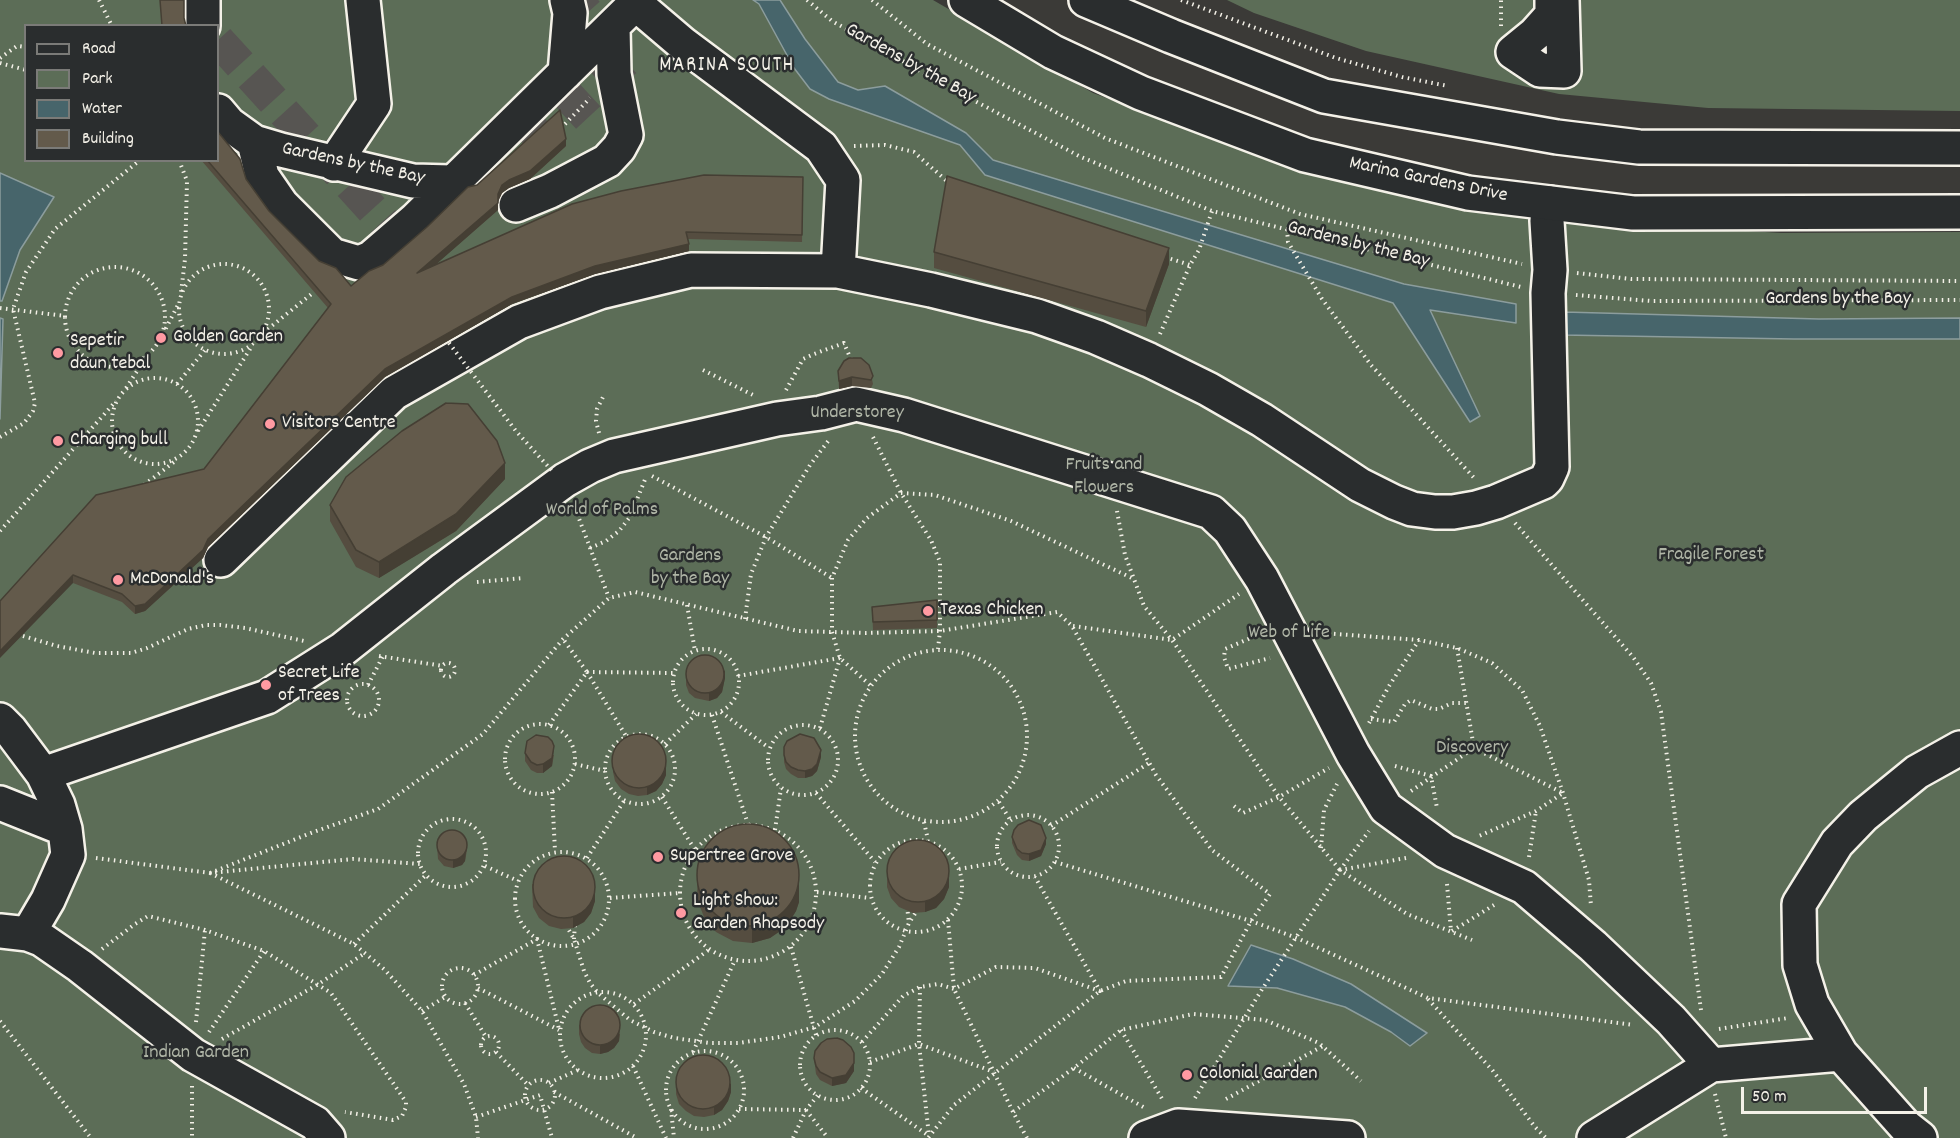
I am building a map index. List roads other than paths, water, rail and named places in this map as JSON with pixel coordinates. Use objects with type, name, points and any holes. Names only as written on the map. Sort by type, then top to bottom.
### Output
[{"type":"street","points":[[203,0],[203,24]]},
{"type":"street","points":[[334,164],[374,104],[363,0]]},
{"type":"street","points":[[565,73],[570,13],[567,0]]},
{"type":"street","name":"Marina Gardens Drive","points":[[966,0],[1053,52],[1141,93],[1305,155],[1468,193],[1633,213],[1960,212]]},
{"type":"street","points":[[1086,0],[1324,96],[1557,137],[1639,147],[1960,148]]},
{"type":"street","points":[[1552,0],[1552,15],[1535,34],[1513,52],[1540,70],[1564,71],[1562,0]]},
{"type":"street","points":[[637,2],[683,44],[821,147],[843,180],[838,270]]},
{"type":"street","name":"Gardens by the Bay","points":[[219,112],[229,124],[254,142],[334,164],[413,181],[452,182],[637,2]]},
{"type":"street","points":[[516,205],[550,191],[607,161],[619,148],[626,135],[614,74],[613,27]]},
{"type":"street","points":[[254,142],[262,176],[282,205],[332,255],[359,263],[371,258],[415,220],[452,182]]},
{"type":"street","points":[[221,560],[394,393],[519,322],[600,292],[691,270],[838,270],[1037,316],[1096,337],[1208,389],[1262,420],[1360,485],[1394,502],[1412,509],[1453,512],[1496,502],[1543,482],[1552,467],[1548,293],[1550,270],[1547,221],[1549,203]]},
{"type":"street","points":[[43,774],[267,697],[343,649],[560,476],[614,456],[767,410],[821,413],[856,404],[904,415],[1211,512],[1230,530],[1262,579],[1353,754],[1386,808],[1445,851],[1524,886],[1693,1031],[1711,1065]]},
{"type":"street","points":[[0,720],[43,774],[58,805],[66,842],[48,900],[14,932]]},
{"type":"street","points":[[1920,1138],[1906,1127],[1841,1054],[1812,1004],[1800,965],[1799,904],[1837,843],[1863,816],[1917,772],[1960,747]]},
{"type":"street","points":[[0,803],[66,842]]},
{"type":"street","points":[[14,932],[42,939],[193,1055],[315,1123],[332,1124]]},
{"type":"street","points":[[1594,1138],[1711,1065],[1841,1054]]},
{"type":"street","points":[[1146,1138],[1178,1126],[1348,1138]]},
{"type":"water","points":[[753,0],[780,0],[805,39],[838,82],[858,90],[885,86],[966,133],[993,160],[1404,284],[1516,304],[1516,323],[1430,310],[1480,416],[1470,422],[1393,303],[985,175],[960,145],[829,99],[810,89],[794,68],[759,4]]},
{"type":"water","points":[[0,173],[54,197],[20,250],[2,301],[0,301]]},
{"type":"water","points":[[1564,312],[1819,319],[1960,318],[1960,339],[1562,335]]},
{"type":"water","points":[[0,318],[3,319],[0,419]]},
{"type":"water","points":[[1251,945],[1293,959],[1351,984],[1427,1033],[1410,1046],[1391,1032],[1345,1007],[1277,988],[1228,986]]},
{"type":"tunnel","points":[[529,150],[628,58],[576,0]]},
{"type":"tunnel","points":[[219,41],[413,254],[415,252]]},
{"type":"place","name":"Golden Garden","points":[[161,338]]},
{"type":"place","name":"Sepetir daun tebal","points":[[58,353]]},
{"type":"place","name":"Visitors Centre","points":[[270,424]]},
{"type":"place","name":"Charging bull","points":[[58,441]]},
{"type":"place","name":"McDonald's","points":[[118,580]]},
{"type":"place","name":"Texas Chicken","points":[[928,611]]},
{"type":"place","name":"Secret Life of Trees","points":[[266,685]]},
{"type":"place","name":"Supertree Grove","points":[[658,857]]},
{"type":"place","name":"Light Show: Garden Rhapsody","points":[[681,913]]},
{"type":"place","name":"Colonial Garden","points":[[1187,1075]]},
{"type":"district","name":"MARINA SOUTH","points":[[727,67]]},
{"type":"park label","name":"Understorey","points":[[857,414]]},
{"type":"park label","name":"Fruits and Flowers","points":[[1104,478]]},
{"type":"park label","name":"World of Palms","points":[[602,511]]},
{"type":"park label","name":"Fragile Forest","points":[[1711,556]]},
{"type":"park label","name":"Web of Life","points":[[1289,634]]},
{"type":"park label","name":"Discovery","points":[[1472,749]]},
{"type":"park label","name":"Indian Garden","points":[[196,1054]]}]
